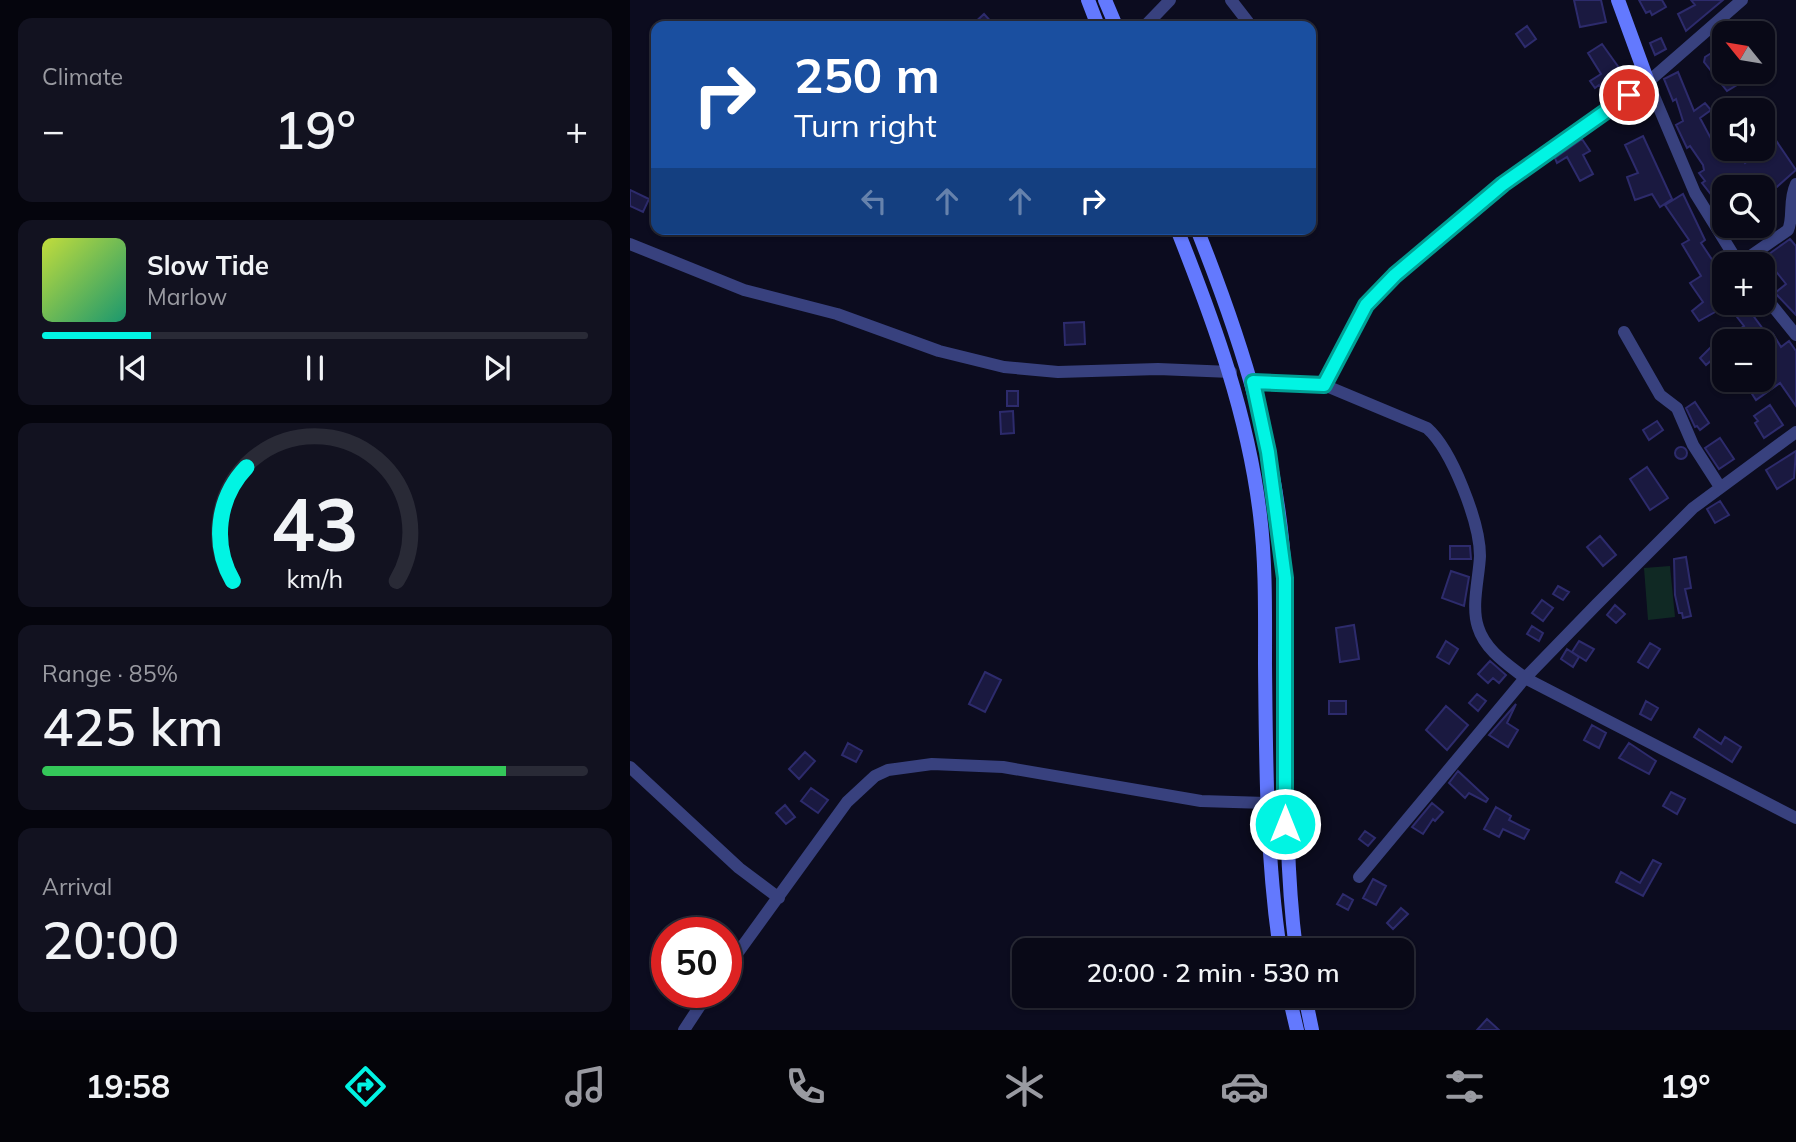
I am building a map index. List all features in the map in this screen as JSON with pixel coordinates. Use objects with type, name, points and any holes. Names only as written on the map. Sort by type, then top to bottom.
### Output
[{"type":"main road","points":[[1088,0],[1096,21]]},
{"type":"main road","points":[[1105,0],[1114,21]]},
{"type":"main road","points":[[1618,0],[1648,82]]},
{"type":"main road","points":[[1181,235],[1231,372],[1260,515],[1265,578],[1266,803],[1278,938]]},
{"type":"main road","points":[[1199,235],[1232,316],[1253,382],[1272,476],[1285,578],[1285,824],[1295,938]]},
{"type":"main road","points":[[1265,578],[1285,578]]},
{"type":"main road","points":[[1292,1008],[1297,1030]]},
{"type":"main road","points":[[1307,1008],[1312,1030]]},
{"type":"street","points":[[1150,21],[1170,0]]},
{"type":"street","points":[[1231,0],[1247,21]]},
{"type":"street","points":[[1324,385],[1366,305],[1395,275],[1503,184],[1648,82],[1742,0]]},
{"type":"street","points":[[1648,82],[1695,193],[1732,252]]},
{"type":"street","points":[[1756,252],[1788,230],[1791,223],[1790,201],[1796,184]]},
{"type":"street","points":[[630,244],[744,290],[837,314],[939,351],[1004,367],[1058,372],[1158,369],[1231,372]]},
{"type":"street","points":[[1775,309],[1796,335]]},
{"type":"street","points":[[1624,332],[1644,372],[1660,396],[1677,408],[1693,445],[1720,487]]},
{"type":"street","points":[[1253,382],[1324,385],[1405,416],[1434,434],[1457,476],[1477,531],[1480,556],[1476,624],[1496,654],[1525,678],[1796,818]]},
{"type":"street","points":[[1359,877],[1525,678],[1693,508],[1796,432]]},
{"type":"street","points":[[742,948],[847,802],[875,776],[900,768],[932,764],[1003,767],[1201,800],[1266,803]]},
{"type":"street","points":[[630,767],[739,868],[779,898]]},
{"type":"street","points":[[684,1030],[698,1008]]},
{"type":"green space","points":[[1670,566],[1675,617],[1648,620],[1644,568]]},
{"type":"building","points":[[1574,0],[1601,0],[1606,22],[1580,27]]},
{"type":"building","points":[[1639,0],[1662,0],[1666,7],[1652,15],[1650,11],[1646,13]]},
{"type":"building","points":[[1691,0],[1723,0],[1686,31],[1678,14],[1695,5]]},
{"type":"building","points":[[984,14],[990,21],[976,21]]},
{"type":"building","points":[[1527,26],[1536,39],[1525,47],[1516,34]]},
{"type":"building","points":[[1661,38],[1666,49],[1655,55],[1650,43]]},
{"type":"building","points":[[1602,44],[1627,79],[1605,94],[1599,85],[1595,88],[1590,81],[1601,74],[1588,53]]},
{"type":"building","points":[[1712,53],[1712,72],[1704,62],[1705,57]]},
{"type":"building","points":[[1678,72],[1694,111],[1705,103],[1711,110],[1700,118],[1712,141],[1712,161],[1775,161],[1775,139],[1796,170],[1775,189],[1775,175],[1712,175],[1712,196],[1702,183],[1705,181],[1699,173],[1704,170],[1703,165],[1690,146],[1687,148],[1676,125],[1683,121],[1676,99],[1673,101],[1664,79]]},
{"type":"building","points":[[1721,84],[1739,84],[1727,91]]},
{"type":"building","points":[[1642,102],[1648,114],[1639,118],[1634,106]]},
{"type":"building","points":[[1643,136],[1672,199],[1660,207],[1652,194],[1635,200],[1627,177],[1638,173],[1625,145]]},
{"type":"building","points":[[1582,139],[1590,151],[1583,155],[1593,174],[1580,181],[1567,157],[1557,163],[1555,158]]},
{"type":"building","points":[[630,190],[649,199],[643,212],[630,206]]},
{"type":"building","points":[[1683,194],[1705,240],[1701,243],[1712,260],[1712,314],[1699,321],[1692,311],[1703,302],[1690,283],[1701,276],[1682,244],[1689,240],[1665,205]]},
{"type":"building","points":[[1790,239],[1796,246],[1796,315],[1775,293],[1786,284],[1775,270],[1775,252],[1772,252]]},
{"type":"building","points":[[1735,315],[1753,315],[1763,329],[1740,329],[1744,326]]},
{"type":"building","points":[[1084,322],[1085,344],[1065,345],[1064,323]]},
{"type":"building","points":[[1775,337],[1781,347],[1789,341],[1796,351],[1796,406],[1780,383],[1775,387]]},
{"type":"building","points":[[1712,346],[1712,360],[1706,365],[1700,358]]},
{"type":"building","points":[[1007,391],[1018,391],[1018,406],[1007,406]]},
{"type":"building","points":[[1751,392],[1767,392],[1756,400]]},
{"type":"building","points":[[1695,402],[1709,423],[1700,430],[1695,427],[1686,408]]},
{"type":"building","points":[[1770,405],[1783,425],[1764,438],[1754,416]]},
{"type":"building","points":[[1013,411],[1014,433],[1001,434],[1000,412]]},
{"type":"building","points":[[1657,421],[1663,430],[1649,440],[1643,430]]},
{"type":"building","points":[[1720,438],[1734,459],[1719,469],[1705,448]]},
{"type":"building","points":[[1681,447],[1687,453],[1681,459],[1675,453]]},
{"type":"building","points":[[1796,451],[1794,478],[1777,489],[1766,470]]},
{"type":"building","points":[[1647,467],[1668,498],[1650,510],[1630,479]]},
{"type":"building","points":[[1720,501],[1729,515],[1715,523],[1707,509]]},
{"type":"building","points":[[1600,536],[1616,555],[1603,566],[1587,547]]},
{"type":"building","points":[[1450,546],[1470,546],[1471,559],[1450,559]]},
{"type":"building","points":[[1686,557],[1691,588],[1685,589],[1691,616],[1683,618],[1682,613],[1679,613],[1675,595],[1674,559]]},
{"type":"building","points":[[1451,571],[1469,577],[1464,606],[1442,598]]},
{"type":"building","points":[[1558,586],[1569,592],[1563,600],[1553,594]]},
{"type":"building","points":[[1542,600],[1553,608],[1543,621],[1532,613]]},
{"type":"building","points":[[1615,605],[1625,614],[1616,623],[1607,615]]},
{"type":"building","points":[[1354,625],[1359,659],[1340,662],[1336,628]]},
{"type":"building","points":[[1532,626],[1543,633],[1539,641],[1527,634]]},
{"type":"building","points":[[1446,641],[1458,649],[1449,664],[1437,657]]},
{"type":"building","points":[[1579,641],[1594,649],[1586,661],[1572,652]]},
{"type":"building","points":[[1650,643],[1660,649],[1648,668],[1638,662]]},
{"type":"building","points":[[1567,649],[1579,657],[1573,667],[1561,659]]},
{"type":"building","points":[[1490,661],[1506,675],[1499,683],[1493,678],[1488,683],[1478,674]]},
{"type":"building","points":[[985,672],[1001,680],[985,712],[969,704]]},
{"type":"building","points":[[1477,694],[1486,701],[1478,711],[1469,703]]},
{"type":"building","points":[[1329,701],[1346,701],[1346,714],[1329,714]]},
{"type":"building","points":[[1646,701],[1658,708],[1651,720],[1640,714]]},
{"type":"building","points":[[1516,704],[1507,723],[1518,730],[1508,747],[1489,735]]},
{"type":"building","points":[[1446,706],[1468,725],[1447,750],[1426,730]]},
{"type":"building","points":[[1592,725],[1606,733],[1599,748],[1584,740]]},
{"type":"building","points":[[1699,729],[1721,744],[1725,737],[1741,747],[1732,762],[1694,737]]},
{"type":"building","points":[[848,743],[862,751],[856,762],[842,755]]},
{"type":"building","points":[[1629,743],[1656,761],[1649,774],[1619,758]]},
{"type":"building","points":[[805,752],[815,761],[799,779],[789,769]]},
{"type":"building","points":[[1458,771],[1488,799],[1486,802],[1469,793],[1465,798],[1449,783]]},
{"type":"building","points":[[811,788],[828,800],[818,813],[801,801]]},
{"type":"building","points":[[1671,792],[1685,799],[1677,814],[1663,806]]},
{"type":"building","points":[[1432,803],[1443,812],[1435,821],[1433,819],[1423,834],[1412,827]]},
{"type":"building","points":[[785,805],[795,817],[786,824],[776,813]]},
{"type":"building","points":[[1496,807],[1511,816],[1509,820],[1529,830],[1524,839],[1503,829],[1499,837],[1484,829]]},
{"type":"building","points":[[1365,831],[1375,838],[1368,846],[1359,839]]},
{"type":"building","points":[[1653,860],[1661,864],[1643,896],[1616,882],[1621,872],[1640,883]]},
{"type":"building","points":[[1373,879],[1386,886],[1376,905],[1363,898]]},
{"type":"building","points":[[1343,894],[1353,900],[1348,910],[1337,904]]},
{"type":"building","points":[[1401,908],[1408,914],[1393,929],[1387,923]]},
{"type":"building","points":[[1487,1019],[1499,1030],[1477,1030]]},
{"type":"route","points":[[1285,824],[1285,578],[1278,513],[1253,382],[1324,385],[1366,305],[1378,291],[1426,247],[1503,184],[1629,95]]}]
